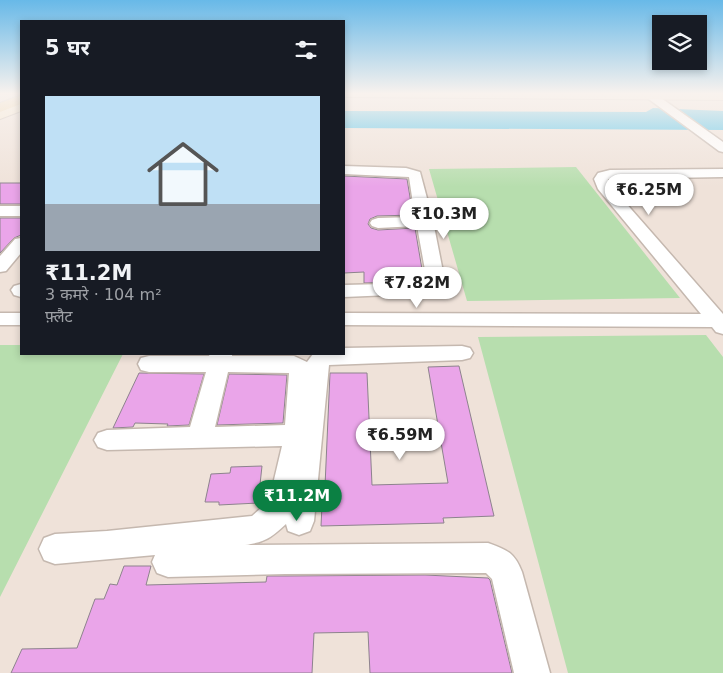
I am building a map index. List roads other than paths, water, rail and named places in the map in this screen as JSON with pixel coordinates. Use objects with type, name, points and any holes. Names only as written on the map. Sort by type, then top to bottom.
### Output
[{"type":"street","points":[[690,124],[723,148]]},
{"type":"street","points":[[345,170],[406,172],[413,174],[425,221],[436,282],[430,289],[345,291]]},
{"type":"street","points":[[721,324],[603,186],[601,179],[603,176],[610,174],[723,173]]},
{"type":"street","points":[[0,211],[20,211]]},
{"type":"street","points":[[378,223],[425,221]]},
{"type":"street","points":[[0,267],[20,244]]},
{"type":"street","points":[[430,289],[438,320]]},
{"type":"street","points":[[0,319],[20,319]]},
{"type":"street","points":[[345,319],[721,324]]},
{"type":"street","points":[[399,320],[406,354]]},
{"type":"street","points":[[299,521],[318,362],[320,359],[325,356],[462,353]]},
{"type":"street","points":[[200,437],[220,359]]},
{"type":"street","points":[[54,549],[107,546],[259,529],[277,513],[282,505],[297,434],[301,370],[298,366],[294,364],[220,359],[149,364]]},
{"type":"street","points":[[107,440],[297,434]]},
{"type":"street","points":[[168,562],[285,559],[488,558],[499,563],[506,572],[532,673]]},
{"type":"water","points":[[345,124],[723,124],[723,130],[345,128]]}]
